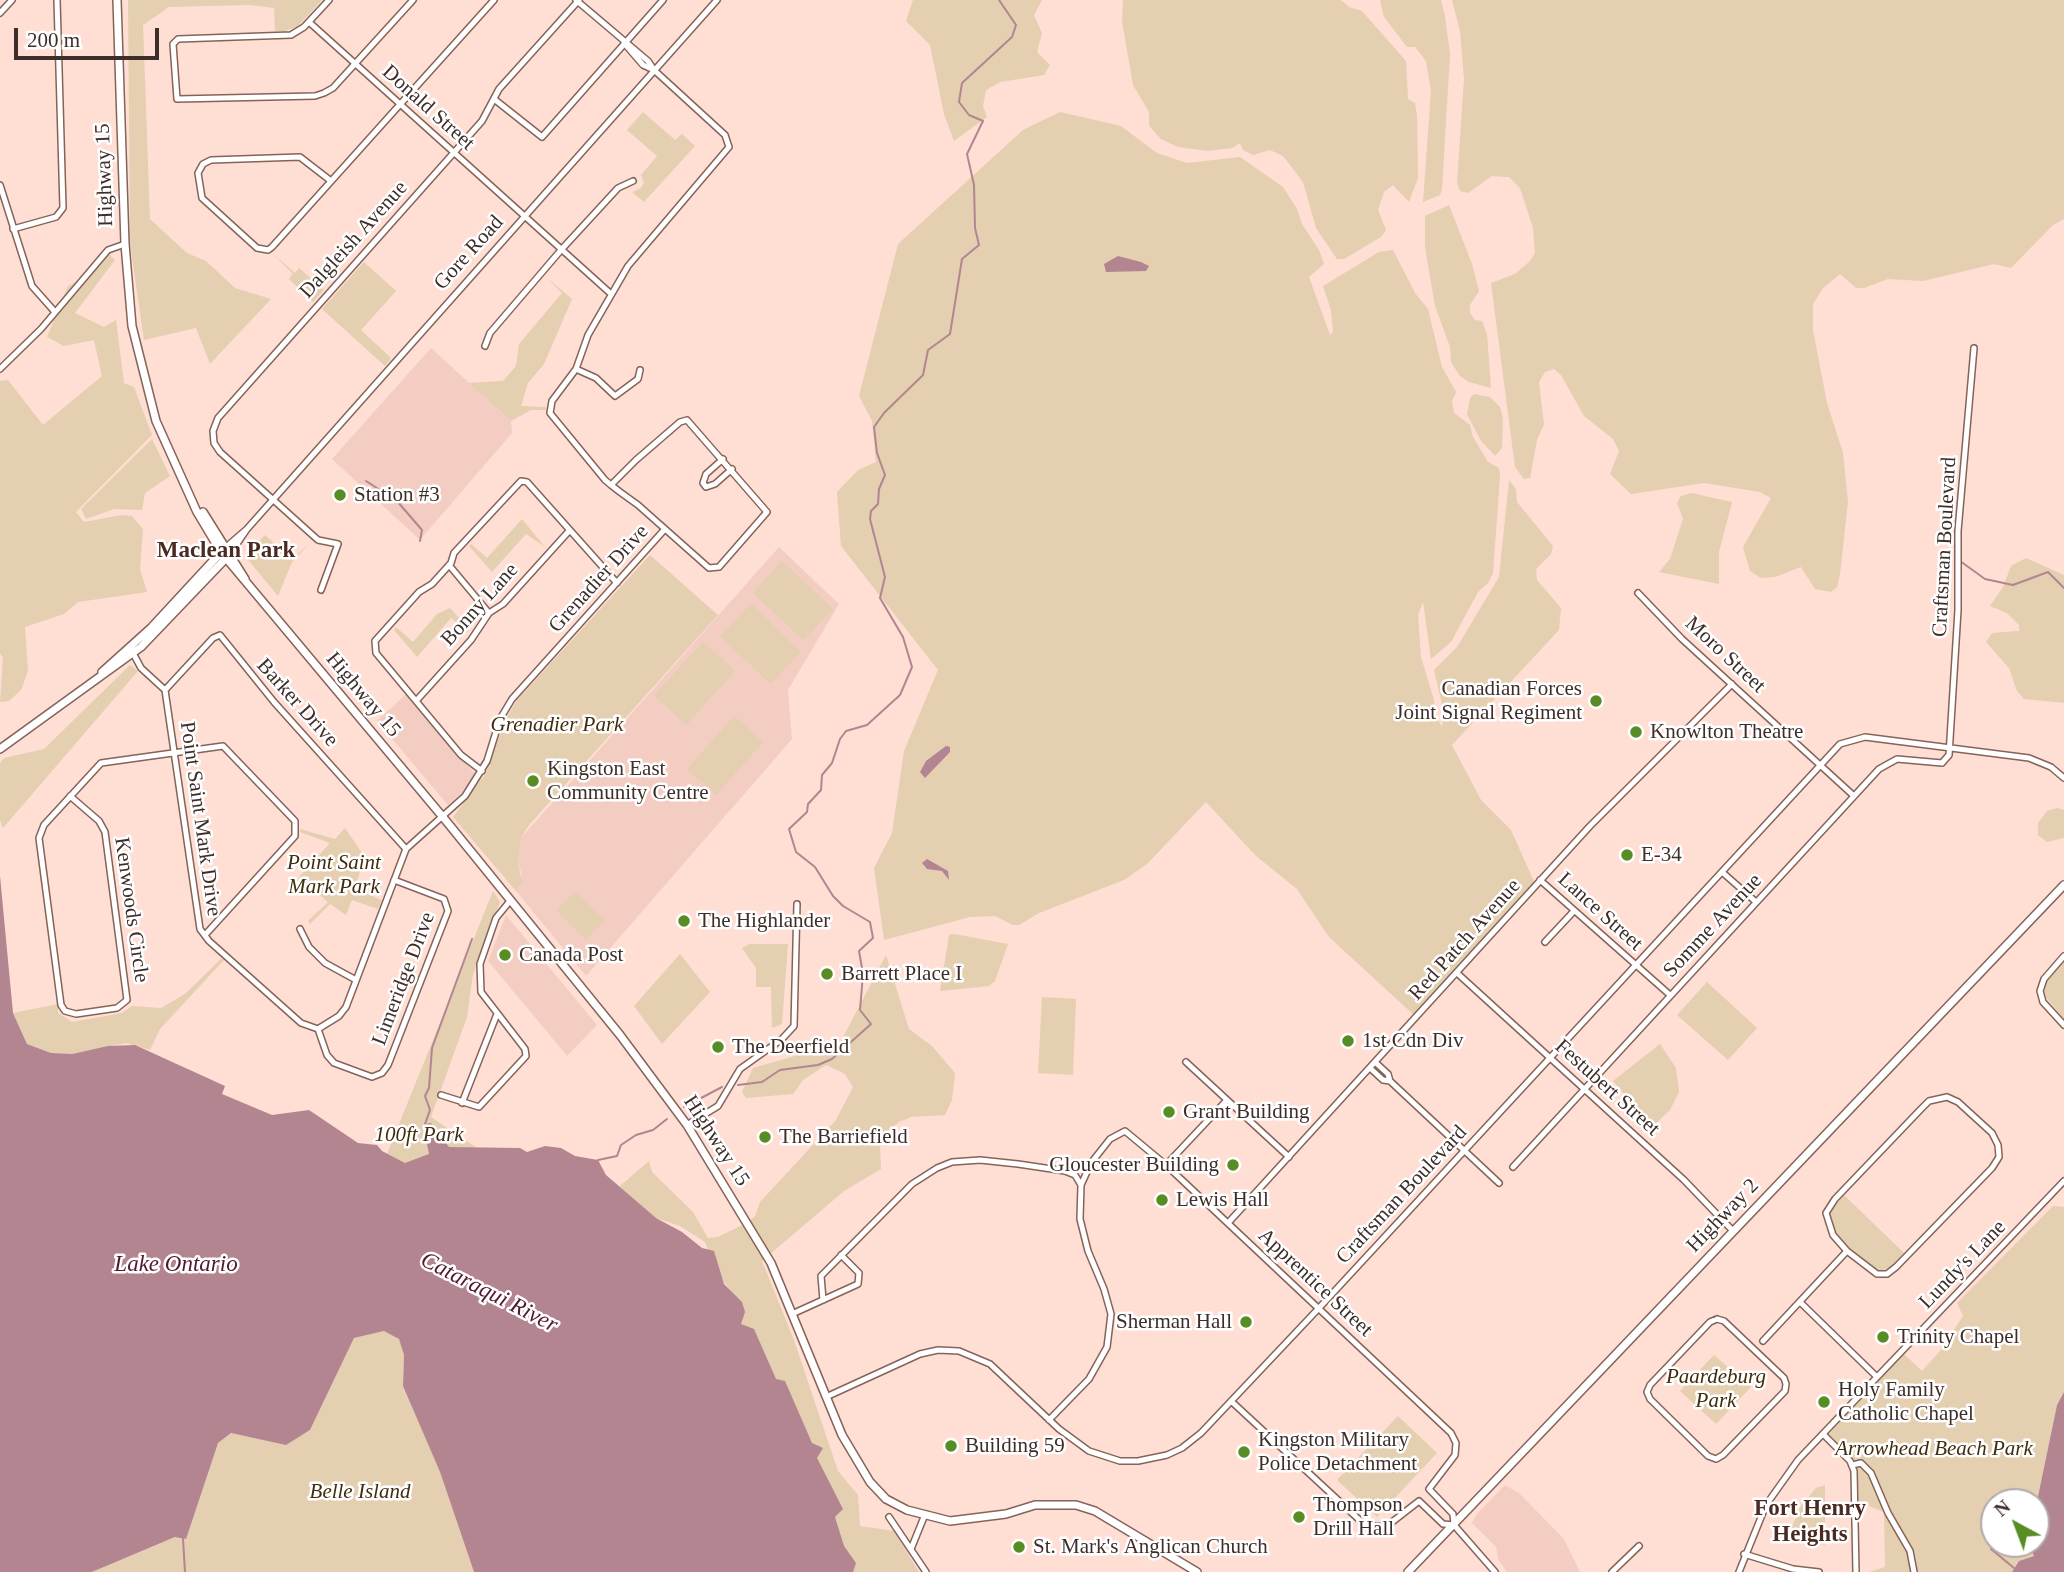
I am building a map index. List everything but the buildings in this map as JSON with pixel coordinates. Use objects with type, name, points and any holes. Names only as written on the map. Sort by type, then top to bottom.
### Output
[{"type":"main road","name":"Highway 15","points":[[117,0],[125,244],[132,326],[149,398],[168,449],[195,504],[225,553],[629,1046],[687,1125],[771,1263],[827,1397],[863,1474],[886,1499],[924,1517],[970,1521],[1035,1505],[1076,1505],[1095,1511],[1197,1572]]},
{"type":"main road","name":"Gore Road","points":[[3,747],[132,653],[172,617],[225,553]]},
{"type":"main road","name":"Gore Road","points":[[102,673],[225,553]]},
{"type":"main road","name":"Highway 2","points":[[1408,1572],[2064,885]]},
{"type":"street","points":[[0,13],[12,0]]},
{"type":"street","points":[[13,229],[56,217],[63,208],[57,0]]},
{"type":"street","points":[[329,0],[309,22],[286,36],[178,39],[173,44],[177,99],[315,96],[333,88],[413,0]]},
{"type":"street","points":[[331,181],[300,157],[211,160],[203,164],[198,173],[202,198],[262,251],[272,247],[494,0]]},
{"type":"street","points":[[577,0],[624,43],[643,65],[654,70]]},
{"type":"street","name":"Dalgleish Avenue","points":[[321,590],[338,544],[318,540],[220,452],[214,443],[213,431],[218,418],[482,121],[499,89],[577,0]]},
{"type":"street","points":[[494,99],[542,137],[663,0]]},
{"type":"street","name":"Gore Road","points":[[225,553],[717,0]]},
{"type":"street","name":"Donald Street","points":[[309,22],[524,218]]},
{"type":"street","name":"Grenadier Drive","points":[[443,817],[465,796],[482,771],[500,719],[512,699],[664,529],[611,485],[550,413],[552,401],[576,369],[588,335],[610,293],[634,258],[729,147],[725,135],[654,70]]},
{"type":"street","points":[[485,346],[489,333],[561,250],[618,188],[633,181]]},
{"type":"street","points":[[0,185],[32,286],[55,312]]},
{"type":"street","points":[[524,218],[610,293]]},
{"type":"street","points":[[0,369],[55,312],[103,254],[125,244]]},
{"type":"street","name":"Craftsman Boulevard","points":[[1950,747],[1958,610],[1958,531],[1974,348]]},
{"type":"street","points":[[576,369],[596,378],[615,396],[638,379],[640,370]]},
{"type":"street","points":[[611,485],[680,422],[687,420],[732,469],[766,512],[719,567],[709,568],[664,529]]},
{"type":"street","points":[[723,459],[706,474],[702,483],[710,487],[732,469]]},
{"type":"street","points":[[482,771],[461,755],[373,645],[419,592],[432,584],[449,565],[454,553],[521,481],[527,482],[617,583]]},
{"type":"street","name":"Bonny Lane","points":[[416,701],[471,640],[489,613],[503,604],[569,531]]},
{"type":"street","points":[[449,565],[489,613]]},
{"type":"street","name":"Moro Street","points":[[1638,593],[1854,796]]},
{"type":"street","name":"Barker Drive","points":[[165,690],[213,638],[220,635],[274,702],[406,849]]},
{"type":"street","points":[[132,653],[141,668],[165,690]]},
{"type":"street","name":"Red Patch Avenue","points":[[1228,1223],[1540,880],[1732,684]]},
{"type":"street","name":"Point Saint Mark Drive","points":[[165,690],[198,921],[205,935],[301,1023],[318,1029]]},
{"type":"street","name":"Craftsman Boulevard","points":[[827,1397],[920,1354],[938,1350],[959,1351],[990,1364],[1049,1420],[1089,1451],[1120,1461],[1138,1461],[1167,1455],[1182,1448],[1231,1401],[1319,1308],[1840,744],[1858,737],[2029,758],[2061,776]]},
{"type":"street","name":"Kenwoods Circle","points":[[70,796],[99,821],[105,832],[127,1000],[117,1008],[69,1014],[61,1005],[39,838],[44,825],[70,796],[101,763],[223,746],[295,821],[295,836],[205,935]]},
{"type":"street","name":"Somme Avenue","points":[[1513,1167],[1885,764],[1905,759],[1942,763],[1949,755],[1950,747]]},
{"type":"street","points":[[2061,776],[2064,768]]},
{"type":"street","points":[[318,1029],[339,1016],[346,1007],[406,849],[443,817]]},
{"type":"street","points":[[1722,872],[1756,902]]},
{"type":"street","name":"Limeridge Drive","points":[[318,1029],[327,1055],[334,1063],[372,1077],[382,1073],[388,1065],[448,911],[443,900],[394,880]]},
{"type":"street","name":"Lance Street","points":[[1540,880],[1670,995]]},
{"type":"street","points":[[441,1095],[479,1107],[525,1059],[525,1049],[483,997],[480,964],[496,918],[510,901]]},
{"type":"street","points":[[687,1125],[718,1106],[740,1069],[782,1039],[794,1026],[797,904]]},
{"type":"street","points":[[1545,942],[1574,911]]},
{"type":"street","points":[[300,929],[309,947],[325,963],[356,980]]},
{"type":"street","points":[[2064,956],[2045,979],[2040,991],[2043,1002],[2064,1025]]},
{"type":"street","name":"Festubert Street","points":[[1457,973],[1692,1188],[1733,1231]]},
{"type":"street","points":[[463,1103],[497,1014]]},
{"type":"street","points":[[1185,1062],[1289,1157]]},
{"type":"street","points":[[1376,1063],[1388,1074],[1390,1081],[1499,1183]]},
{"type":"street","points":[[1370,1068],[1383,1080],[1390,1081]]},
{"type":"street","points":[[1947,1097],[1958,1102],[1992,1133],[1998,1145],[1999,1157],[1993,1168],[1896,1267],[1887,1274],[1877,1273],[1847,1251],[1829,1229],[1826,1213],[1929,1101],[1947,1097]]},
{"type":"street","points":[[1166,1166],[1227,1100]]},
{"type":"street","name":"Apprentice Street","points":[[1081,1185],[1087,1170],[1110,1139],[1125,1131],[1166,1166],[1454,1438],[1455,1454],[1429,1489],[1454,1514],[1454,1525]]},
{"type":"street","points":[[823,1300],[821,1276],[912,1184],[952,1162],[980,1160],[1018,1164],[1075,1175],[1087,1170]]},
{"type":"street","points":[[1049,1420],[1089,1379],[1101,1361],[1110,1331],[1107,1298],[1088,1251],[1080,1219],[1081,1185],[1075,1175]]},
{"type":"street","name":"Lundy's Lane","points":[[1739,1572],[1744,1554],[1772,1495],[1823,1434],[2064,1181]]},
{"type":"street","points":[[1763,1341],[1847,1251]]},
{"type":"street","points":[[792,1314],[858,1284],[859,1273],[841,1255]]},
{"type":"street","points":[[1800,1302],[1877,1377]]},
{"type":"street","points":[[1717,1319],[1724,1321],[1762,1356],[1784,1378],[1785,1391],[1716,1459],[1708,1456],[1650,1399],[1647,1392],[1650,1385],[1710,1322],[1717,1319]]},
{"type":"street","points":[[1231,1401],[1366,1526],[1387,1526],[1419,1501],[1443,1524],[1454,1525],[1495,1572]]},
{"type":"street","points":[[1823,1434],[1852,1465],[1856,1572]]},
{"type":"street","points":[[1852,1465],[1861,1463],[1871,1473],[1888,1513],[1910,1551],[1914,1572]]},
{"type":"street","points":[[889,1517],[926,1572]]},
{"type":"street","points":[[911,1549],[924,1517]]},
{"type":"street","points":[[1612,1572],[1639,1546]]},
{"type":"street","points":[[1744,1554],[1793,1569],[1819,1572]]},
{"type":"shaded area","points":[[431,348],[511,421],[512,433],[420,540],[332,459]]},
{"type":"shaded area","points":[[779,547],[839,604],[788,690],[792,739],[586,976],[516,891],[522,875],[518,862],[521,838]]},
{"type":"shaded area","points":[[406,694],[475,774],[471,784],[448,805],[377,721]]},
{"type":"shaded area","points":[[506,915],[597,1025],[567,1056],[488,961]]},
{"type":"shaded area","points":[[1505,1485],[1520,1494],[1564,1539],[1580,1572],[1507,1572],[1498,1559],[1496,1547],[1472,1523],[1476,1515]]},
{"type":"green space","points":[[128,0],[322,0],[298,26],[285,31],[275,31],[274,8],[251,5],[169,7],[143,25],[150,219],[187,253],[206,261],[235,288],[271,299],[210,364],[196,328],[144,340],[130,243]]},
{"type":"green space","points":[[913,0],[1042,0],[1034,15],[1042,33],[1037,52],[1050,65],[1044,75],[1000,82],[986,90],[983,106],[987,117],[954,141],[944,114],[930,45],[906,21]]},
{"type":"green space","points":[[1123,0],[1341,0],[1349,7],[1362,11],[1406,61],[1408,99],[1415,103],[1417,115],[1418,178],[1409,202],[1393,185],[1384,192],[1378,210],[1386,230],[1381,237],[1344,259],[1337,259],[1316,228],[1303,182],[1283,156],[1270,150],[1253,155],[1243,150],[1240,143],[1232,148],[1207,151],[1178,147],[1161,139],[1149,126],[1149,112],[1133,85],[1122,21]]},
{"type":"green space","points":[[1380,0],[1441,0],[1445,16],[1450,54],[1442,189],[1440,195],[1423,202],[1431,91],[1426,61],[1415,47],[1407,47],[1384,17]]},
{"type":"green space","points":[[1452,0],[2064,0],[2064,219],[2053,225],[2011,268],[1994,264],[1923,281],[1888,279],[1864,288],[1856,288],[1840,274],[1823,288],[1813,304],[1813,330],[1827,403],[1843,453],[1848,502],[1840,574],[1837,587],[1831,592],[1815,589],[1801,567],[1775,577],[1761,578],[1750,571],[1743,547],[1771,498],[1760,492],[1704,483],[1631,494],[1610,474],[1619,451],[1613,439],[1584,416],[1561,375],[1554,369],[1545,372],[1539,382],[1544,424],[1537,440],[1530,478],[1524,479],[1515,467],[1491,283],[1515,274],[1530,261],[1535,253],[1533,228],[1520,188],[1509,177],[1492,176],[1468,193],[1460,191],[1457,183],[1464,79],[1460,31]]},
{"type":"green space","points":[[643,112],[675,140],[682,134],[695,146],[644,202],[632,192],[641,188],[644,183],[641,175],[657,156],[627,130]]},
{"type":"green space","points":[[1060,112],[1121,126],[1157,153],[1187,163],[1240,157],[1283,187],[1319,250],[1324,264],[1309,277],[1330,335],[1333,332],[1331,310],[1323,286],[1379,252],[1393,250],[1415,293],[1428,309],[1442,367],[1456,392],[1452,401],[1454,413],[1470,425],[1473,437],[1488,462],[1499,468],[1500,476],[1493,573],[1488,583],[1478,592],[1451,642],[1431,659],[1423,602],[1418,615],[1421,657],[1434,700],[1435,715],[1442,727],[1444,713],[1434,670],[1457,647],[1499,577],[1509,480],[1516,489],[1517,502],[1553,546],[1551,554],[1536,569],[1537,580],[1561,608],[1559,630],[1452,745],[1481,800],[1511,830],[1536,886],[1415,1016],[1329,937],[1297,889],[1256,856],[1206,802],[1147,864],[1124,880],[1039,913],[1019,925],[1013,925],[995,916],[970,917],[884,940],[874,868],[892,833],[904,751],[938,670],[841,546],[837,492],[858,470],[876,462],[872,421],[859,396],[898,244],[1023,130]]},
{"type":"green space","points":[[1449,205],[1472,264],[1479,291],[1470,305],[1470,313],[1475,320],[1482,321],[1487,334],[1491,388],[1469,382],[1460,376],[1451,362],[1450,347],[1435,306],[1425,247],[1425,216]]},
{"type":"green space","points":[[108,253],[115,260],[75,313],[104,327],[116,320],[124,383],[134,387],[152,435],[76,512],[84,522],[122,515],[132,516],[143,529],[140,570],[147,592],[78,602],[64,614],[25,627],[28,671],[21,690],[9,701],[0,702],[3,658],[0,653],[0,381],[8,380],[43,425],[102,376],[94,340],[64,346],[47,337],[68,286],[90,275]]},
{"type":"green space","points":[[272,253],[295,273],[299,268],[324,290],[313,302],[289,279],[293,274]]},
{"type":"green space","points":[[364,262],[396,291],[361,330],[391,358],[385,366],[322,309]]},
{"type":"green space","points":[[546,277],[572,299],[544,364],[528,383],[521,406],[546,407],[546,410],[531,410],[511,421],[469,383],[503,381],[516,366],[519,344],[562,293]]},
{"type":"green space","points":[[1474,394],[1490,397],[1500,407],[1503,418],[1502,448],[1495,456],[1481,441],[1467,414],[1470,398]]},
{"type":"green space","points":[[152,439],[170,476],[145,493],[142,510],[114,509],[86,519],[81,509]]},
{"type":"green space","points":[[1691,493],[1732,502],[1719,552],[1719,584],[1659,572],[1670,559],[1683,519],[1677,503],[1681,496]]},
{"type":"green space","points":[[522,519],[545,547],[526,534],[492,572],[469,546],[471,544],[487,558]]},
{"type":"green space","points":[[265,535],[292,559],[310,543],[292,562],[278,596],[245,556]]},
{"type":"green space","name":"Grenadier Park","points":[[650,555],[718,615],[529,825],[521,838],[518,862],[522,882],[516,891],[453,817],[486,773],[505,721],[517,700]]},
{"type":"green space","points":[[2026,558],[2064,575],[2064,703],[2024,699],[2017,691],[2009,668],[1986,642],[1992,633],[2019,631],[2019,625],[2007,613],[1990,606],[2003,587],[2011,566]]},
{"type":"green space","points":[[782,561],[833,609],[803,640],[753,593]]},
{"type":"green space","points":[[751,604],[801,652],[771,684],[720,636]]},
{"type":"green space","points":[[450,608],[467,627],[471,624],[468,632],[451,618],[417,657],[394,630],[396,627],[413,642],[437,614]]},
{"type":"green space","points":[[703,642],[735,671],[686,725],[654,695]]},
{"type":"green space","points":[[130,665],[138,671],[3,828],[0,820],[0,763],[4,758],[44,749]]},
{"type":"green space","points":[[734,716],[763,742],[716,795],[687,769]]},
{"type":"green space","points":[[2057,808],[2064,810],[2064,838],[2047,842],[2038,835],[2038,823],[2047,811]]},
{"type":"green space","name":"Point Saint Mark Park","points":[[345,828],[364,856],[355,889],[382,900],[378,909],[352,900],[346,915],[330,904],[310,924],[308,921],[328,902],[299,877],[330,843],[300,832],[300,829],[335,839]]},
{"type":"green space","name":"100ft Park","points":[[493,891],[500,902],[473,974],[467,1017],[431,1117],[477,1148],[449,1147],[427,1166],[405,1163],[387,1154]]},
{"type":"green space","points":[[575,891],[605,921],[586,940],[556,910]]},
{"type":"green space","points":[[949,935],[1008,944],[995,981],[989,986],[940,991]]},
{"type":"green space","points":[[749,944],[788,944],[782,1024],[772,1028],[771,987],[756,987],[756,968],[742,948]]},
{"type":"green space","points":[[680,954],[710,992],[662,1044],[634,1006]]},
{"type":"green space","points":[[886,955],[909,1029],[932,1046],[955,1073],[952,1100],[945,1115],[911,1117],[888,1131],[880,1148],[881,1169],[844,1191],[762,1261],[794,1340],[838,1471],[858,1495],[860,1526],[894,1531],[919,1572],[845,1572],[751,1339],[738,1318],[736,1297],[716,1272],[705,1242],[680,1226],[641,1213],[620,1186],[649,1161],[652,1172],[693,1212],[708,1238],[718,1237],[755,1216],[760,1202],[836,1120],[853,1087],[845,1074],[826,1065],[803,1080],[793,1094],[746,1098],[742,1092],[753,1068],[840,1043]]},
{"type":"green space","points":[[222,958],[224,960],[160,1029],[150,1050],[126,1043],[72,1054],[51,1053],[27,1044],[13,1013],[58,1004],[58,1013],[72,1022],[122,1013],[132,1006],[161,1008],[185,994]]},
{"type":"green space","points":[[2064,962],[2064,1019],[2046,997],[2044,990],[2046,982]]},
{"type":"green space","points":[[1707,982],[1757,1028],[1728,1060],[1677,1015]]},
{"type":"green space","points":[[1042,997],[1076,999],[1073,1075],[1038,1073]]},
{"type":"green space","points":[[1660,1044],[1676,1068],[1679,1092],[1670,1110],[1652,1127],[1613,1081]]},
{"type":"green space","points":[[1844,1195],[1904,1253],[1891,1267],[1878,1272],[1871,1269],[1830,1229],[1827,1216]]},
{"type":"green space","name":"Arrowhead Beach Park","points":[[2053,1206],[2064,1207],[2064,1392],[2057,1405],[2040,1488],[1980,1488],[1980,1558],[2028,1558],[2019,1561],[2012,1572],[1869,1572],[1885,1567],[1884,1512],[1859,1502],[1857,1472],[1852,1460],[1828,1435],[1904,1354],[1922,1371],[1940,1351],[1963,1316],[1957,1303]]},
{"type":"green space","name":"Belle Island","points":[[384,1331],[399,1338],[404,1355],[403,1386],[440,1472],[474,1572],[92,1572],[176,1537],[218,1443],[231,1433],[286,1444],[310,1430],[354,1338]]},
{"type":"green space","name":"Paardeburg Park","points":[[1714,1355],[1751,1387],[1716,1424],[1680,1391]]},
{"type":"green space","points":[[1398,1416],[1437,1453],[1377,1517],[1337,1480]]},
{"type":"green space","points":[[1825,1485],[1825,1545],[1787,1538],[1801,1506],[1816,1488]]},
{"type":"water","points":[[1118,256],[1149,266],[1146,271],[1106,272],[1104,264]]},
{"type":"water","points":[[946,746],[950,747],[950,752],[925,778],[920,772],[926,761]]},
{"type":"water","points":[[927,859],[948,871],[949,880],[942,871],[927,869],[922,863]]},
{"type":"water","name":"Lake Ontario","points":[[0,876],[13,1013],[27,1044],[51,1053],[72,1054],[108,1046],[135,1045],[225,1086],[222,1094],[272,1115],[309,1110],[358,1143],[377,1145],[382,1151],[405,1163],[429,1154],[424,1129],[425,1124],[431,1123],[449,1147],[520,1148],[527,1152],[545,1146],[561,1148],[575,1156],[598,1160],[606,1175],[656,1218],[682,1232],[702,1248],[714,1251],[724,1284],[742,1302],[745,1312],[741,1324],[754,1329],[776,1379],[785,1381],[812,1443],[823,1448],[817,1458],[843,1509],[835,1517],[844,1546],[856,1563],[853,1572],[474,1572],[440,1472],[403,1386],[404,1355],[399,1339],[384,1331],[354,1338],[310,1430],[286,1445],[231,1433],[218,1443],[186,1539],[175,1537],[92,1572],[0,1572]]},
{"type":"water","points":[[2064,1392],[2064,1572],[2012,1572],[2019,1561],[2028,1558],[2050,1558],[2050,1488],[2040,1488],[2057,1405]]},
{"type":"waterway","points":[[738,1085],[762,1082],[780,1070],[818,1065],[832,1059],[871,1024],[860,1010],[863,974],[859,951],[873,938],[870,922],[843,906],[833,896],[815,867],[796,852],[789,829],[807,812],[808,804],[821,790],[822,775],[832,763],[840,739],[846,731],[867,725],[900,695],[912,667],[903,637],[880,598],[885,577],[870,519],[871,511],[878,504],[879,489],[885,475],[877,453],[874,427],[884,413],[923,375],[928,350],[950,334],[962,259],[979,245],[975,228],[974,185],[967,154],[983,121],[969,115],[959,102],[962,83],[1012,37],[1016,25],[999,0]]},
{"type":"waterway","points":[[366,481],[397,501],[422,530],[420,541]]},
{"type":"waterway","points":[[1960,561],[1985,579],[2013,585],[2048,572],[2064,588]]},
{"type":"waterway","points":[[425,1124],[430,1110],[425,1096],[429,1088],[432,1048],[472,939]]},
{"type":"waterway","points":[[684,1107],[722,1087]]},
{"type":"waterway","points":[[598,1160],[617,1156],[621,1145],[636,1135],[653,1130],[667,1119]]},
{"type":"waterway","points":[[183,1539],[185,1572]]},
{"type":"waterway","points":[[2002,1558],[2014,1568]]},
{"type":"place","name":"Station #3","points":[[340,495]]},
{"type":"place","name":"Canadian Forces Joint Signal Regiment","points":[[1596,701]]},
{"type":"place","name":"Knowlton Theatre","points":[[1636,732]]},
{"type":"place","name":"Kingston East Community Centre","points":[[533,781]]},
{"type":"place","name":"E-34","points":[[1627,855]]},
{"type":"place","name":"The Highlander","points":[[684,921]]},
{"type":"place","name":"Canada Post","points":[[505,955]]},
{"type":"place","name":"Barrett Place I","points":[[827,974]]},
{"type":"place","name":"1st Cdn Div","points":[[1348,1041]]},
{"type":"place","name":"The Deerfield","points":[[718,1047]]},
{"type":"place","name":"Grant Building","points":[[1169,1112]]},
{"type":"place","name":"The Barriefield","points":[[765,1137]]},
{"type":"place","name":"Gloucester Building","points":[[1233,1165]]},
{"type":"place","name":"Lewis Hall","points":[[1162,1200]]},
{"type":"place","name":"Sherman Hall","points":[[1246,1322]]},
{"type":"place","name":"Trinity Chapel","points":[[1883,1337]]},
{"type":"place","name":"Holy Family Catholic Chapel","points":[[1824,1402]]},
{"type":"place","name":"Building 59","points":[[951,1446]]},
{"type":"place","name":"Kingston Military Police Detachment","points":[[1244,1452]]},
{"type":"place","name":"Thompson Drill Hall","points":[[1299,1517]]},
{"type":"place","name":"St. Mark's Anglican Church","points":[[1019,1547]]},
{"type":"district","name":"Maclean Park","points":[[226,551]]},
{"type":"district","name":"Fort Henry Heights","points":[[1810,1522]]},
{"type":"water label","name":"Cataraqui River","points":[[489,1293]]}]
